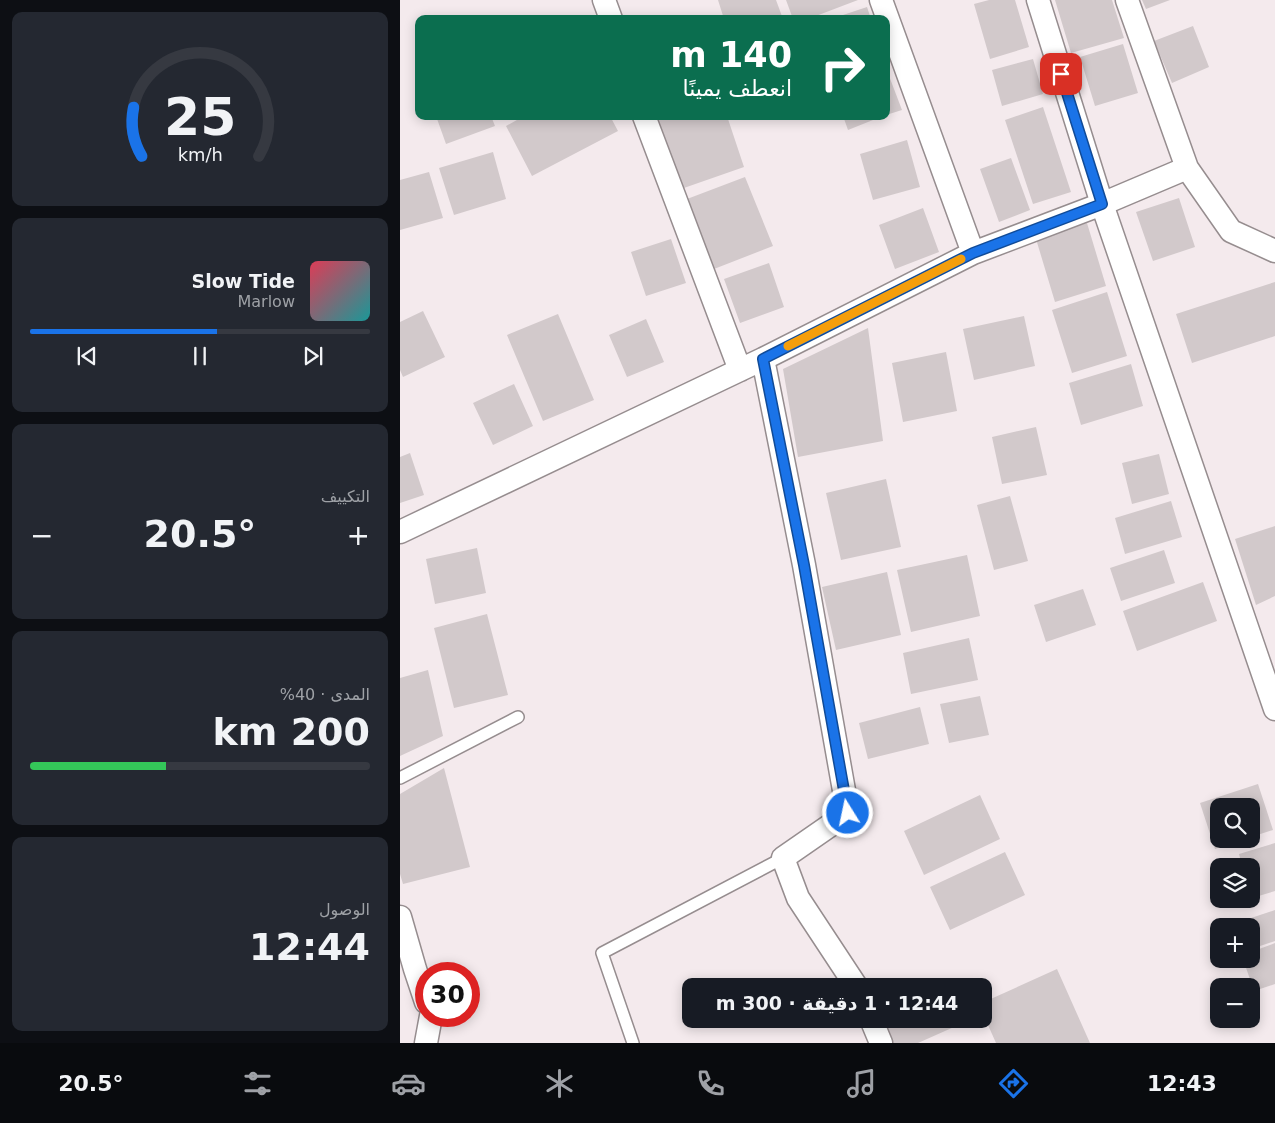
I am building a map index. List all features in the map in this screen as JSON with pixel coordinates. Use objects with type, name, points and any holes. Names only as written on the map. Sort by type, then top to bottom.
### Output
[{"type":"street","points":[[604,0],[610,15]]},
{"type":"street","points":[[881,0],[886,15]]},
{"type":"street","points":[[1038,0],[1102,204],[1275,709]]},
{"type":"street","points":[[1127,0],[1187,168],[1231,231],[1275,252]]},
{"type":"street","points":[[890,25],[973,253]]},
{"type":"street","points":[[646,120],[740,370]]},
{"type":"street","points":[[400,532],[763,359],[973,253],[1102,204],[1187,168]]},
{"type":"street","points":[[763,359],[804,565],[848,813],[783,858],[798,898],[851,978]]},
{"type":"street","points":[[400,916],[415,966]]},
{"type":"street","points":[[426,1043],[429,1027]]},
{"type":"street","points":[[875,1028],[881,1043]]},
{"type":"lane","points":[[400,778],[518,717]]},
{"type":"lane","points":[[633,1043],[602,953],[783,858]]},
{"type":"building","points":[[718,0],[776,0],[782,15],[723,15]]},
{"type":"building","points":[[786,0],[858,0],[819,15],[792,15]]},
{"type":"building","points":[[989,0],[1015,0],[1029,47],[990,59],[974,4]]},
{"type":"building","points":[[1055,0],[1112,0],[1124,38],[1071,53]]},
{"type":"building","points":[[1142,0],[1170,0],[1146,9]]},
{"type":"building","points":[[867,7],[870,15],[843,15]]},
{"type":"building","points":[[1193,26],[1209,67],[1172,83],[1154,41]]},
{"type":"building","points":[[1123,44],[1138,93],[1095,106],[1080,57]]},
{"type":"building","points":[[1033,59],[1043,94],[1002,106],[992,70]]},
{"type":"building","points":[[890,78],[902,110],[890,114]]},
{"type":"building","points":[[1043,107],[1071,192],[1033,204],[1005,120]]},
{"type":"building","points":[[437,120],[493,120],[495,126],[446,144]]},
{"type":"building","points":[[517,120],[612,120],[618,131],[532,176],[506,126]]},
{"type":"building","points":[[657,120],[728,120],[744,167],[681,189]]},
{"type":"building","points":[[844,120],[873,120],[848,130]]},
{"type":"building","points":[[907,140],[920,187],[873,200],[860,154]]},
{"type":"building","points":[[493,152],[506,199],[454,215],[439,168]]},
{"type":"building","points":[[1011,158],[1030,210],[999,222],[980,169]]},
{"type":"building","points":[[429,172],[443,218],[400,230],[400,180]]},
{"type":"building","points":[[745,177],[773,246],[714,269],[687,199]]},
{"type":"building","points":[[1179,198],[1195,247],[1153,261],[1136,212]]},
{"type":"building","points":[[923,208],[939,252],[895,269],[879,225]]},
{"type":"building","points":[[1087,223],[1106,286],[1055,302],[1036,239]]},
{"type":"building","points":[[671,239],[686,283],[646,296],[631,252]]},
{"type":"building","points":[[769,263],[784,307],[740,323],[724,279]]},
{"type":"building","points":[[1275,282],[1275,336],[1192,363],[1176,314]]},
{"type":"building","points":[[1107,292],[1127,356],[1072,373],[1052,310]]},
{"type":"building","points":[[423,311],[445,357],[403,377],[400,370],[400,322]]},
{"type":"building","points":[[558,314],[594,400],[543,421],[507,335]]},
{"type":"building","points":[[1024,316],[1035,366],[974,380],[963,329]]},
{"type":"building","points":[[646,319],[664,362],[627,377],[609,335]]},
{"type":"building","points":[[868,328],[883,441],[798,457],[783,369]]},
{"type":"building","points":[[946,352],[957,411],[903,422],[892,363]]},
{"type":"building","points":[[1131,364],[1143,406],[1081,425],[1069,383]]},
{"type":"building","points":[[514,384],[533,426],[493,445],[473,403]]},
{"type":"building","points":[[1036,427],[1047,475],[1002,484],[992,437]]},
{"type":"building","points":[[410,453],[424,495],[400,503],[400,457]]},
{"type":"building","points":[[1159,454],[1169,494],[1132,504],[1122,463]]},
{"type":"building","points":[[886,479],[901,547],[841,560],[826,493]]},
{"type":"building","points":[[1010,496],[1028,561],[994,570],[977,505]]},
{"type":"building","points":[[1171,501],[1182,537],[1125,554],[1115,518]]},
{"type":"building","points":[[1275,526],[1275,596],[1256,605],[1235,539]]},
{"type":"building","points":[[477,548],[486,593],[435,604],[426,559]]},
{"type":"building","points":[[1164,550],[1175,583],[1121,601],[1110,568]]},
{"type":"building","points":[[967,555],[980,616],[911,632],[897,570]]},
{"type":"building","points":[[887,572],[901,635],[836,650],[822,587]]},
{"type":"building","points":[[1203,582],[1217,621],[1137,651],[1123,611]]},
{"type":"building","points":[[1083,589],[1096,625],[1046,642],[1034,605]]},
{"type":"building","points":[[487,614],[508,695],[454,708],[434,628]]},
{"type":"building","points":[[969,638],[978,680],[911,694],[903,653]]},
{"type":"building","points":[[428,670],[443,736],[400,756],[400,678]]},
{"type":"building","points":[[980,696],[989,735],[949,743],[940,704]]},
{"type":"building","points":[[920,707],[929,744],[868,759],[859,723]]},
{"type":"building","points":[[444,768],[470,867],[403,884],[400,874],[400,794]]},
{"type":"building","points":[[1258,784],[1273,830],[1260,834],[1260,798],[1215,798]]},
{"type":"building","points":[[980,795],[1000,839],[924,875],[904,831]]},
{"type":"building","points":[[1210,800],[1210,834],[1200,803]]},
{"type":"building","points":[[1275,843],[1275,891],[1260,896],[1260,858],[1240,858],[1239,854]]},
{"type":"building","points":[[1005,852],[1025,895],[950,930],[930,887]]},
{"type":"building","points":[[1275,910],[1275,941],[1260,946],[1260,918],[1251,918]]},
{"type":"building","points":[[1275,943],[1275,984],[1260,989],[1260,978],[1250,978],[1246,968],[1260,968],[1260,949]]},
{"type":"building","points":[[1057,969],[1090,1043],[996,1043],[989,1028],[992,1028],[992,998]]},
{"type":"building","points":[[884,1028],[952,1028],[918,1043],[891,1043]]},
{"type":"slow traffic","points":[[788,346],[961,259]]},
{"type":"route","points":[[848,813],[804,565],[763,359],[973,253],[1102,204],[1061,74]]}]
